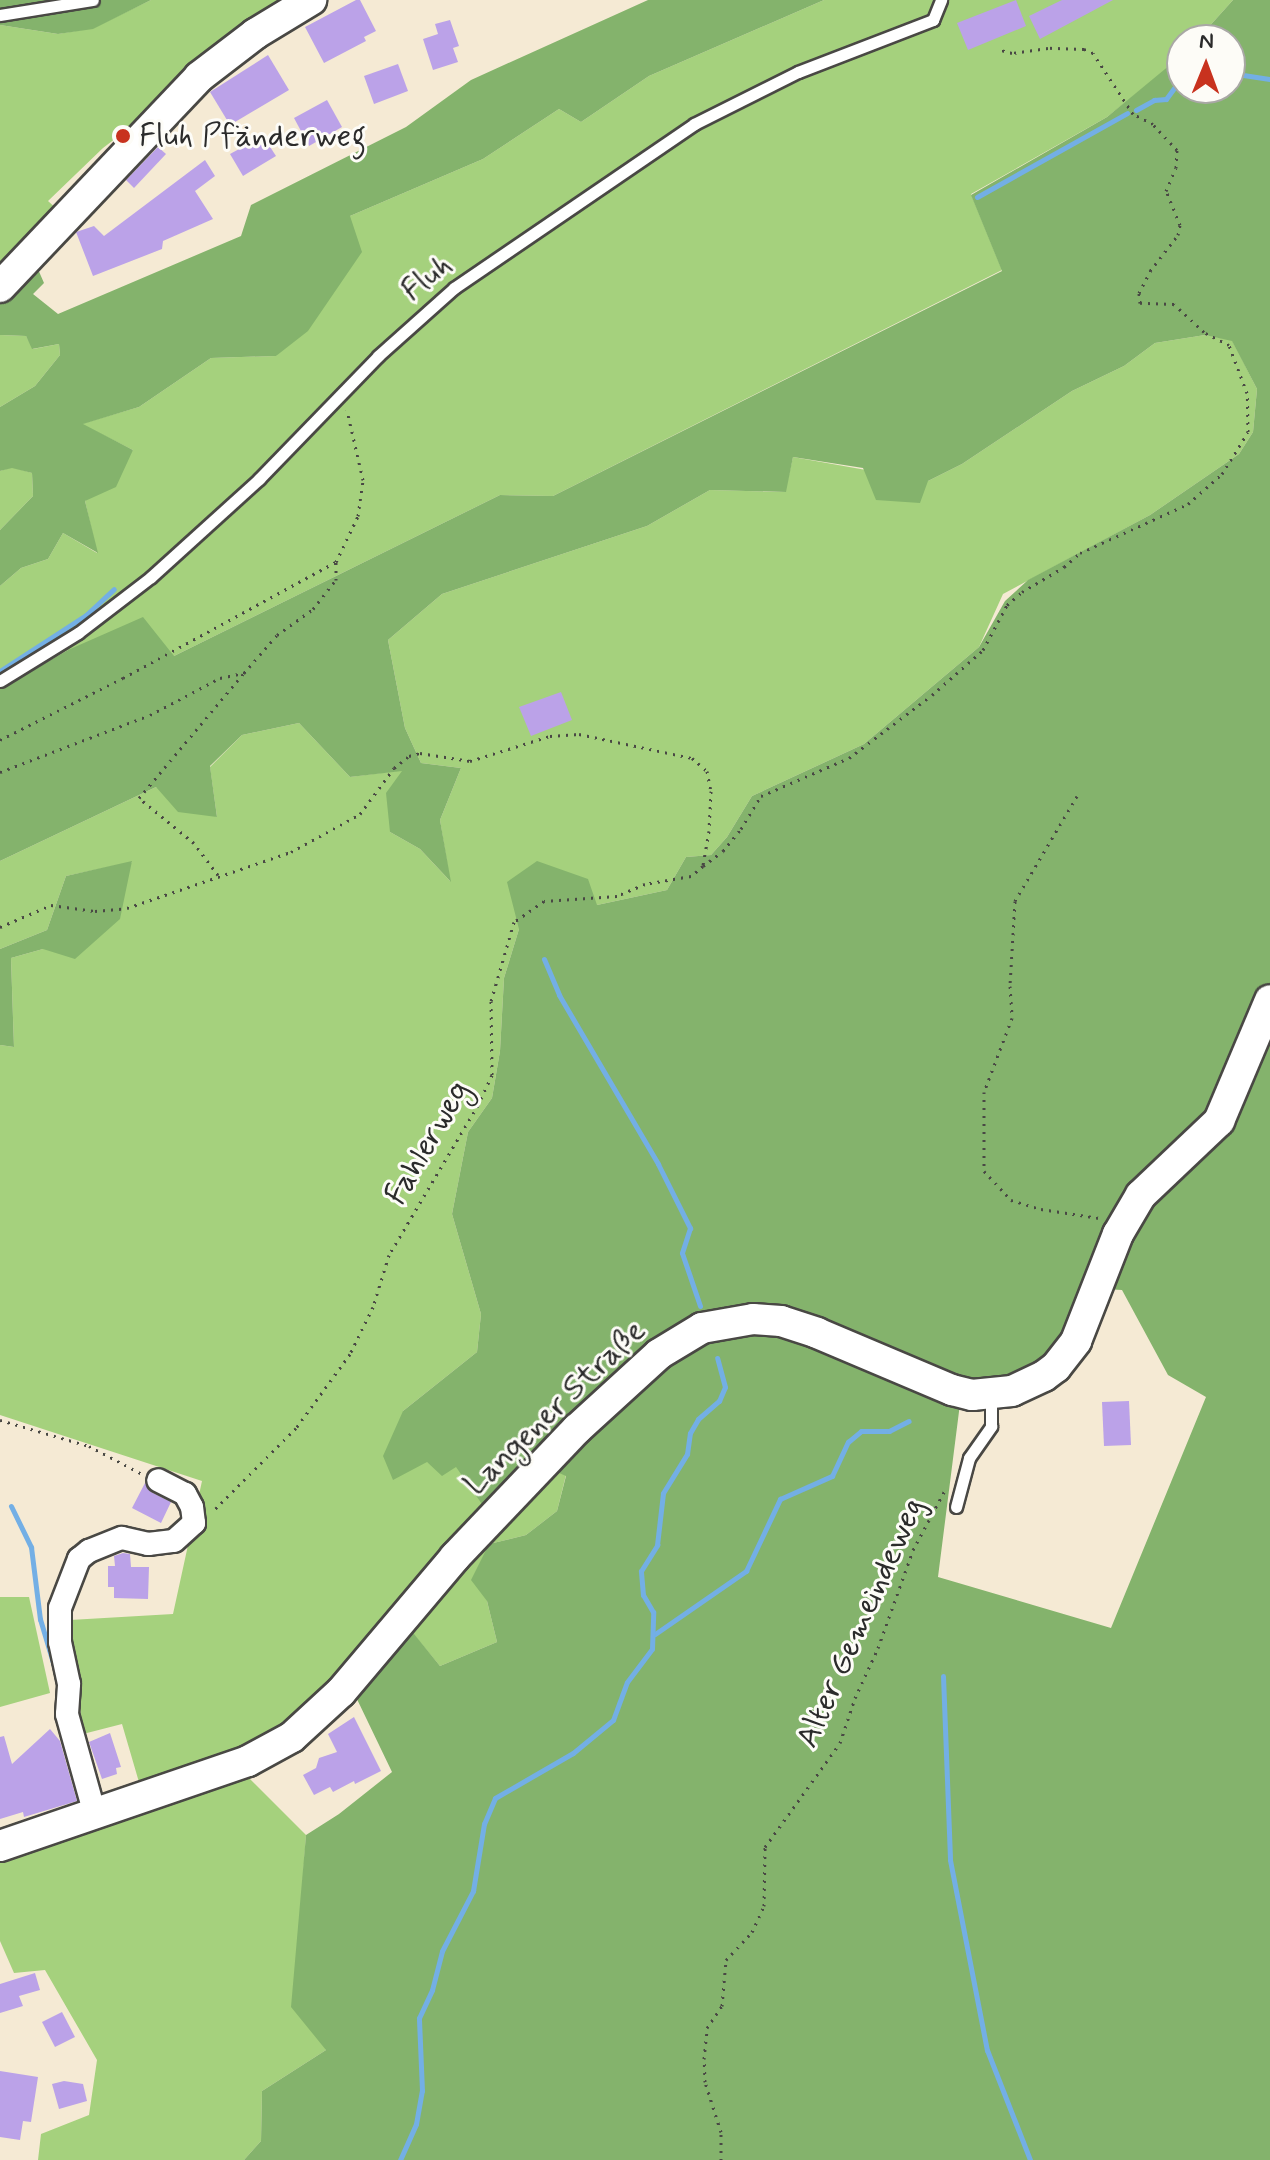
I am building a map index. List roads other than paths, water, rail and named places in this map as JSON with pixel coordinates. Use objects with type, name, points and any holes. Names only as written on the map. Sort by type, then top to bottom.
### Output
[{"type":"main road","points":[[0,287],[199,77],[255,34],[311,0]]},
{"type":"main road","name":"Langener Straße","points":[[0,1846],[94,1811],[248,1761],[306,1727],[525,1481],[630,1379],[678,1340],[702,1328],[753,1319],[781,1321],[952,1390],[991,1395],[1030,1385],[1066,1356],[1084,1323],[1118,1234],[1141,1195],[1219,1121],[1270,1000]]},
{"type":"street","points":[[94,1811],[67,1714],[69,1684],[60,1642],[60,1608],[75,1567],[89,1551],[122,1538],[162,1544],[174,1541],[194,1523],[192,1507],[185,1494],[158,1480]]},
{"type":"lane","points":[[0,15],[93,0]]},
{"type":"lane","name":"Fluh","points":[[0,681],[78,633],[151,577],[259,479],[418,317],[454,288],[662,145],[784,78],[933,20],[941,0]]},
{"type":"lane","points":[[956,1507],[969,1458],[991,1426],[991,1395]]},
{"type":"waterway","points":[[1246,75],[1270,79]]},
{"type":"waterway","points":[[1136,110],[1154,100],[1166,99]]},
{"type":"waterway","points":[[977,197],[1127,113]]},
{"type":"waterway","points":[[0,671],[86,615],[114,589]]},
{"type":"waterway","points":[[544,959],[559,995],[658,1164],[690,1228],[682,1253],[700,1306]]},
{"type":"waterway","points":[[400,2160],[416,2124],[422,2091],[419,2018],[432,1990],[442,1951],[473,1891],[484,1824],[495,1798],[573,1753],[613,1720],[627,1682],[652,1649],[653,1612],[643,1595],[641,1571],[657,1545],[663,1493],[687,1454],[690,1433],[698,1419],[719,1401],[725,1387],[717,1358]]},
{"type":"waterway","points":[[655,1634],[746,1571],[780,1499],[832,1476],[848,1442],[861,1431],[889,1431],[909,1421]]},
{"type":"waterway","points":[[11,1506],[31,1547],[40,1619],[57,1676]]},
{"type":"waterway","points":[[943,1676],[950,1860],[987,2050],[1030,2160]]},
{"type":"place","name":"Fluh Pfänderweg","points":[[123,136]]}]
